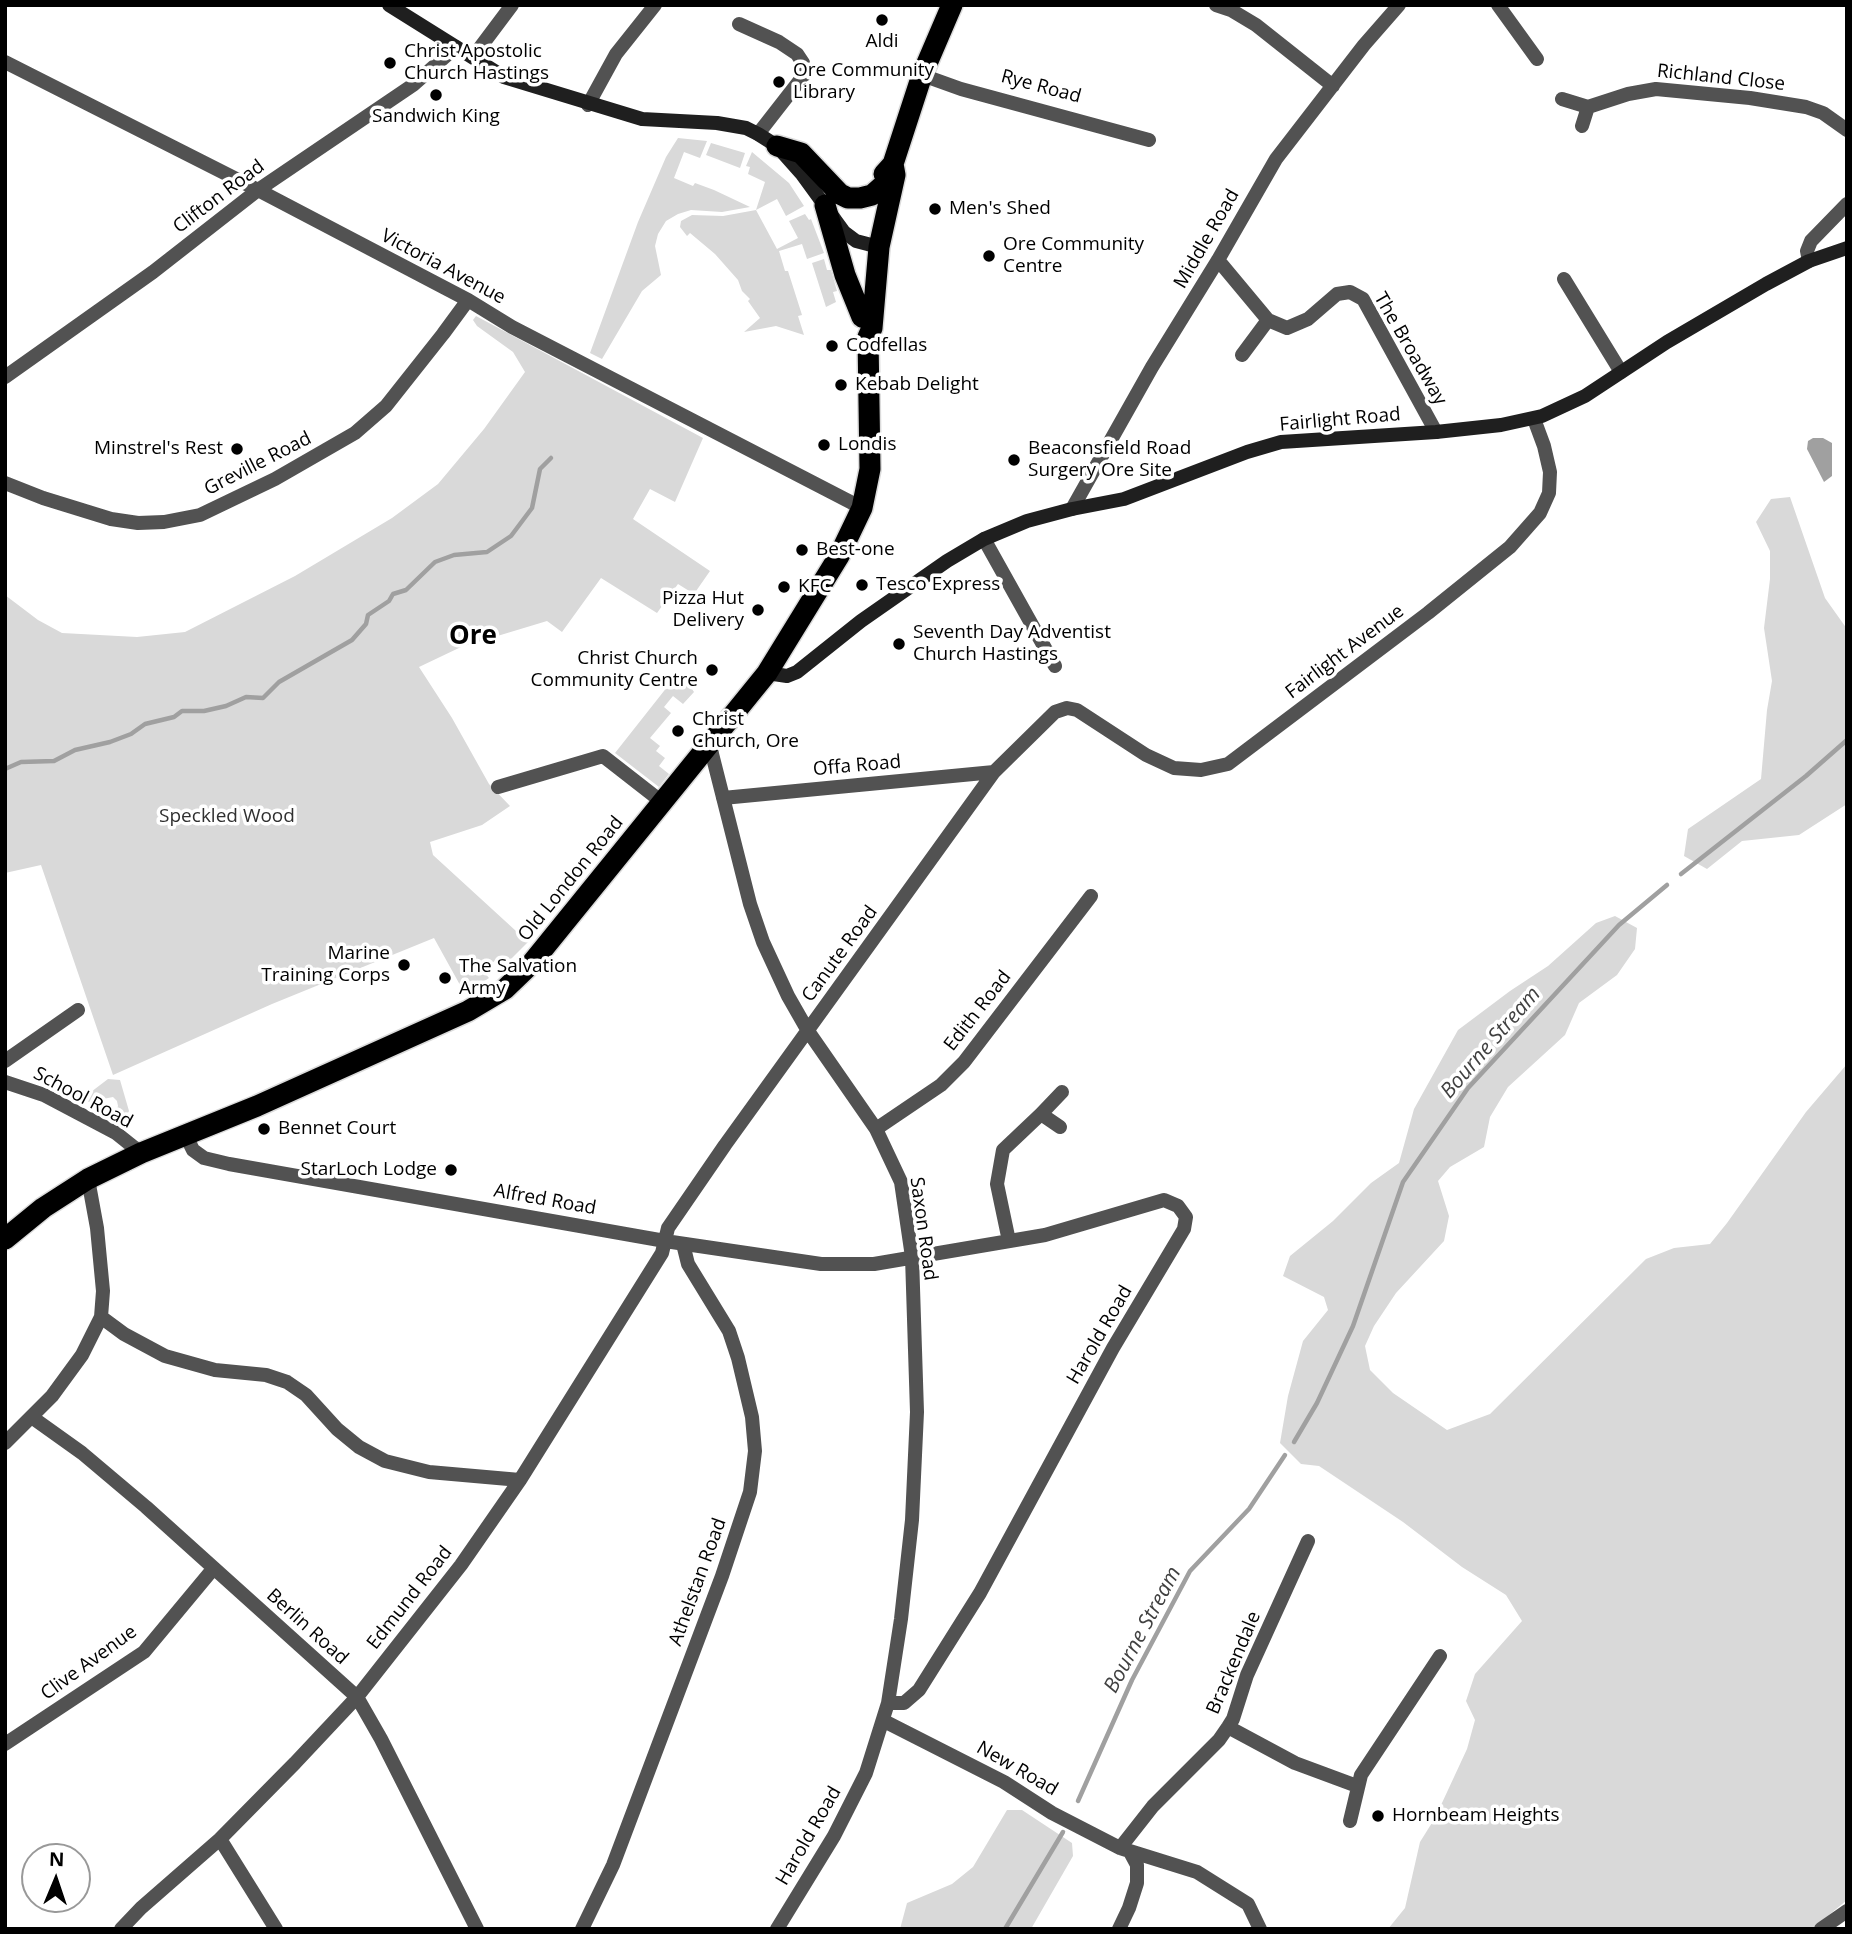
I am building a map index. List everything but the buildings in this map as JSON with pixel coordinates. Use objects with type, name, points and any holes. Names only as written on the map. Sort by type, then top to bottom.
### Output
[{"type":"highway","points":[[874,247],[885,173],[893,164],[922,75],[952,5]]},
{"type":"highway","points":[[777,146],[801,153],[840,194],[848,198],[872,194],[881,187]]},
{"type":"highway","name":"Old London Road","points":[[5,1239],[88,1179],[141,1153],[257,1105],[468,1011],[505,989],[531,964],[767,673],[839,556],[862,508],[870,469],[865,327],[874,247],[895,175],[893,164]]},
{"type":"highway","points":[[825,205],[845,275],[865,327]]},
{"type":"street","points":[[389,5],[504,77],[642,119],[717,123],[746,128],[777,146],[844,232],[856,242],[874,247]]},
{"type":"street","points":[[473,57],[512,5]]},
{"type":"street","points":[[588,104],[616,54],[654,5]]},
{"type":"street","points":[[1216,5],[1231,10],[1256,25],[1333,86]]},
{"type":"street","points":[[1498,5],[1537,59]]},
{"type":"street","name":"Middle Road","points":[[1072,509],[1152,367],[1276,159],[1397,6]]},
{"type":"street","points":[[739,24],[779,42],[797,54],[803,64],[804,75],[758,134]]},
{"type":"street","name":"Clifton Road","points":[[5,377],[153,272],[258,190],[413,85],[456,47]]},
{"type":"street","name":"Victoria Avenue","points":[[5,62],[258,190],[468,300],[512,327],[862,508]]},
{"type":"street","name":"Rye Road","points":[[922,75],[961,89],[1149,140]]},
{"type":"street","name":"Richland Close","points":[[1588,107],[1637,92],[1656,89],[1682,90],[1806,107],[1823,113],[1847,130]]},
{"type":"street","points":[[1562,99],[1588,107],[1582,126]]},
{"type":"street","points":[[1809,261],[1807,251],[1811,241],[1847,204]]},
{"type":"street","name":"Fairlight Road","points":[[767,673],[787,676],[807,666],[861,621],[947,561],[984,539],[1027,521],[1124,499],[1247,452],[1281,442],[1436,432],[1534,419],[1584,396],[1766,284],[1809,261],[1847,248]]},
{"type":"street","points":[[1218,260],[1268,320],[1241,355]]},
{"type":"street","points":[[1564,279],[1621,372]]},
{"type":"street","name":"The Broadway","points":[[1268,320],[1287,328],[1308,319],[1338,294],[1350,292],[1363,299],[1436,432]]},
{"type":"street","name":"Greville Road","points":[[5,483],[111,520],[164,522],[200,515],[275,480],[355,433],[386,406],[468,300]]},
{"type":"street","name":"Fairlight Avenue","points":[[1067,708],[1077,710],[1146,755],[1174,768],[1201,770],[1228,764],[1428,613],[1510,547],[1540,513],[1549,494],[1550,472],[1534,419]]},
{"type":"street","points":[[984,539],[1055,666]]},
{"type":"street","name":"Canute Road","points":[[665,1241],[668,1228],[718,1155],[994,772],[1055,712],[1067,708]]},
{"type":"street","name":"Saxon Road","points":[[709,742],[750,904],[763,942],[808,1031],[876,1129],[901,1182],[912,1257],[917,1412],[912,1520],[901,1619],[884,1721]]},
{"type":"street","points":[[498,787],[603,756],[662,802]]},
{"type":"street","name":"Offa Road","points":[[723,798],[994,772]]},
{"type":"street","name":"Edith Road","points":[[876,1129],[941,1085],[964,1062],[1091,896]]},
{"type":"street","points":[[5,1061],[78,1010]]},
{"type":"street","name":"School Road","points":[[5,1082],[44,1095],[116,1133],[141,1153]]},
{"type":"street","points":[[1009,1241],[997,1184],[1003,1150],[1062,1092]]},
{"type":"street","points":[[1041,1114],[1060,1127]]},
{"type":"street","name":"Alfred Road","points":[[185,1134],[193,1150],[204,1158],[229,1164],[665,1241],[821,1264],[874,1264],[912,1257]]},
{"type":"street","points":[[5,1443],[33,1418],[52,1396],[82,1355],[101,1317],[103,1291],[97,1228],[88,1179]]},
{"type":"street","name":"Harold Road","points":[[888,1703],[904,1703],[919,1690],[980,1593],[1113,1348],[1184,1229],[1186,1217],[1178,1206],[1164,1200],[1045,1235],[912,1257]]},
{"type":"street","name":"Edmund Road","points":[[121,1929],[220,1839],[357,1697],[461,1565],[520,1480],[662,1253],[665,1241]]},
{"type":"street","name":"Athelstan Road","points":[[582,1929],[613,1865],[722,1576],[750,1492],[755,1451],[752,1417],[738,1358],[724,1322],[688,1264],[683,1244]]},
{"type":"street","points":[[101,1317],[124,1334],[165,1356],[215,1370],[266,1375],[286,1382],[306,1395],[337,1429],[359,1447],[385,1461],[429,1472],[520,1480]]},
{"type":"street","name":"Berlin Road","points":[[33,1418],[82,1453],[357,1697],[477,1929]]},
{"type":"street","name":"Brackendale","points":[[1125,1850],[1153,1806],[1220,1741],[1233,1719],[1247,1675],[1307,1541]]},
{"type":"street","name":"Clive Avenue","points":[[5,1744],[144,1652],[213,1569]]},
{"type":"street","points":[[1350,1821],[1361,1775],[1440,1656]]},
{"type":"street","name":"Harold Road","points":[[777,1929],[834,1836],[866,1773],[884,1721]]},
{"type":"street","name":"New Road","points":[[884,1721],[1004,1782],[1052,1813],[1125,1850],[1197,1872],[1248,1904],[1261,1929]]},
{"type":"street","points":[[1228,1727],[1295,1763],[1357,1786]]},
{"type":"street","points":[[220,1839],[276,1929]]},
{"type":"street","points":[[1119,1929],[1137,1883],[1138,1865],[1125,1850]]},
{"type":"street","points":[[1821,1929],[1847,1911]]},
{"type":"green space","points":[[678,138],[707,141],[700,158],[684,152],[674,178],[693,186],[695,183],[714,190],[750,207],[722,212],[691,210],[666,221],[655,246],[661,275],[642,291],[602,359],[590,353],[638,222],[666,157]]},
{"type":"green space","points":[[711,143],[745,153],[740,168],[706,155]]},
{"type":"green space","points":[[752,152],[789,183],[804,206],[786,216],[777,199],[756,210],[765,182],[748,174],[750,167],[746,166]]},
{"type":"green space","points":[[756,210],[777,249],[798,238],[789,221],[805,214],[811,219],[824,253],[807,259],[802,244],[779,251],[802,315],[798,316],[804,335],[776,326],[744,332],[760,318],[748,301],[750,299],[742,291],[738,280],[715,254],[690,233],[687,236],[680,227],[681,221],[692,215],[723,216]]},
{"type":"green space","points":[[824,259],[827,270],[831,270],[837,291],[833,292],[836,302],[826,307],[812,263]]},
{"type":"green space","name":"Speckled Wood","points":[[476,316],[703,438],[675,502],[650,489],[633,519],[710,571],[694,594],[678,584],[657,613],[601,578],[562,632],[547,621],[461,647],[419,667],[452,718],[489,784],[510,806],[482,825],[430,842],[433,855],[528,942],[506,964],[499,957],[483,971],[489,978],[465,994],[434,938],[272,1004],[113,1075],[41,865],[5,873],[5,595],[38,620],[62,633],[137,637],[185,632],[295,576],[392,518],[438,484],[484,429],[525,372],[513,352],[477,326],[473,320]]},
{"type":"green space","points":[[1790,497],[1825,598],[1847,629],[1847,804],[1799,835],[1742,841],[1707,869],[1684,856],[1688,829],[1761,779],[1772,681],[1764,628],[1770,579],[1770,551],[1756,522],[1771,499]]},
{"type":"green space","points":[[675,677],[683,683],[689,677],[697,683],[692,689],[694,692],[683,704],[673,696],[664,707],[671,713],[650,738],[660,746],[656,751],[665,758],[659,766],[669,774],[659,787],[615,753]]},
{"type":"green space","points":[[1615,916],[1637,928],[1635,949],[1617,975],[1579,1003],[1565,1035],[1508,1087],[1490,1117],[1484,1147],[1450,1167],[1438,1181],[1449,1216],[1444,1241],[1396,1293],[1374,1326],[1365,1346],[1370,1370],[1393,1393],[1447,1430],[1490,1414],[1646,1259],[1674,1248],[1710,1244],[1806,1112],[1847,1064],[1847,1900],[1812,1929],[1388,1929],[1405,1908],[1420,1842],[1435,1818],[1467,1749],[1475,1720],[1466,1701],[1475,1674],[1522,1621],[1506,1595],[1319,1466],[1301,1464],[1280,1443],[1288,1396],[1303,1341],[1328,1310],[1324,1297],[1283,1276],[1290,1256],[1333,1221],[1371,1183],[1399,1163],[1414,1109],[1458,1030],[1548,966],[1596,923]]},
{"type":"green space","points":[[108,1079],[120,1080],[129,1111],[124,1121],[114,1116],[118,1106],[113,1097],[103,1099],[95,1105],[87,1101],[87,1095]]},
{"type":"green space","points":[[1007,1810],[1022,1810],[1072,1843],[1073,1856],[1031,1929],[900,1929],[907,1903],[952,1884],[973,1867]]},
{"type":"shaded area","points":[[1823,438],[1832,443],[1832,476],[1824,482],[1807,449],[1808,441]]},
{"type":"waterway","points":[[5,769],[21,762],[54,761],[75,750],[131,734],[145,724],[174,717],[182,711],[204,711],[226,706],[246,697],[263,698],[279,682],[352,640],[366,624],[368,615],[389,601],[393,594],[406,590],[435,562],[454,555],[487,552],[511,536],[532,508],[540,469],[551,458]]},
{"type":"waterway","name":"Bourne Stream","points":[[1681,874],[1806,776],[1847,740]]},
{"type":"waterway","name":"Bourne Stream","points":[[1294,1442],[1317,1403],[1353,1326],[1403,1182],[1468,1088],[1619,925],[1667,885]]},
{"type":"waterway","name":"Bourne Stream","points":[[1078,1801],[1132,1680],[1190,1571],[1249,1509],[1285,1455]]},
{"type":"waterway","name":"Bourne Stream","points":[[1005,1929],[1063,1832]]},
{"type":"place","name":"Aldi","points":[[882,20]]},
{"type":"place","name":"Christ Apostolic Church Hastings","points":[[390,63]]},
{"type":"place","name":"Ore Community Library","points":[[779,82]]},
{"type":"place","name":"Sandwich King","points":[[436,95]]},
{"type":"place","name":"Men's Shed","points":[[935,209]]},
{"type":"place","name":"Ore Community Centre","points":[[989,256]]},
{"type":"place","name":"Codfellas","points":[[832,346]]},
{"type":"place","name":"Kebab Delight","points":[[841,385]]},
{"type":"place","name":"Londis","points":[[824,445]]},
{"type":"place","name":"Minstrel's Rest","points":[[237,449]]},
{"type":"place","name":"Beaconsfield Road Surgery Ore Site","points":[[1014,460]]},
{"type":"place","name":"Best-one","points":[[802,550]]},
{"type":"place","name":"Tesco Express","points":[[862,585]]},
{"type":"place","name":"KFC","points":[[784,587]]},
{"type":"place","name":"Pizza Hut Delivery","points":[[758,610]]},
{"type":"place","name":"Seventh Day Adventist Church Hastings","points":[[899,644]]},
{"type":"place","name":"Christ Church Community Centre","points":[[712,670]]},
{"type":"place","name":"Christ Church, Ore","points":[[678,731]]},
{"type":"place","name":"Marine Training Corps","points":[[404,965]]},
{"type":"place","name":"The Salvation Army","points":[[445,978]]},
{"type":"place","name":"Bennet Court","points":[[264,1129]]},
{"type":"place","name":"StarLoch Lodge","points":[[451,1170]]},
{"type":"place","name":"Hornbeam Heights","points":[[1378,1816]]},
{"type":"district","name":"Ore","points":[[473,637]]}]
